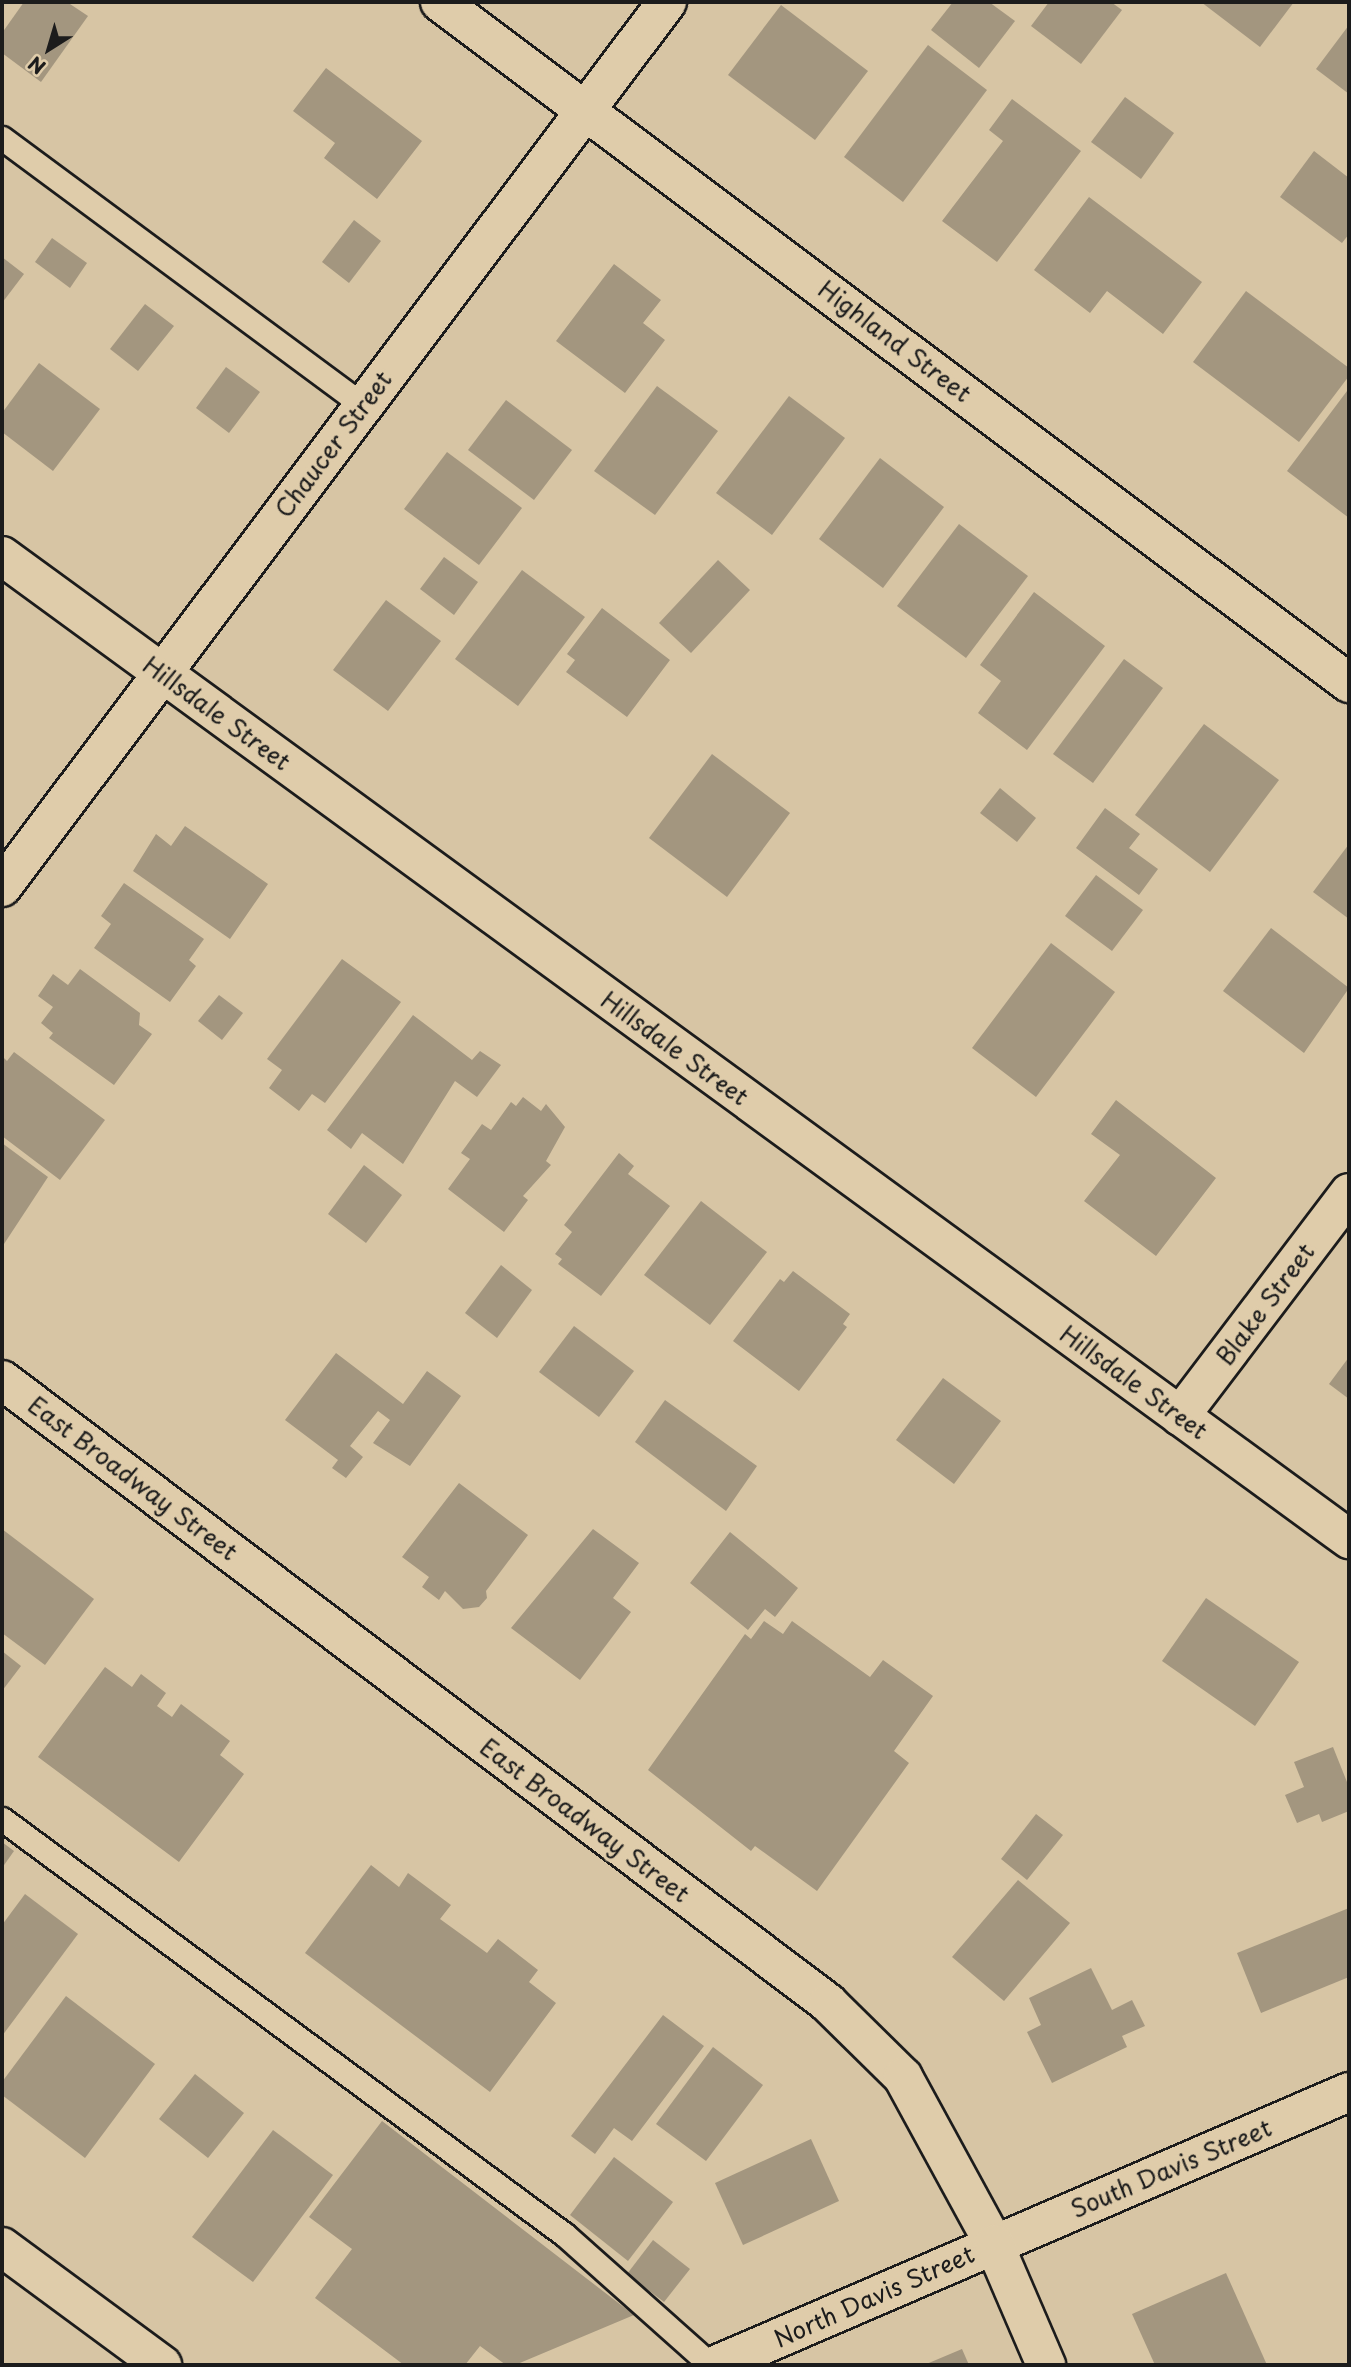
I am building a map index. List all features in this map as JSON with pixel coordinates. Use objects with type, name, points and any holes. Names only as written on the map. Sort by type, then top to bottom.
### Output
[{"type":"street","name":"Highland Street","points":[[440,2],[1349,683]]},
{"type":"street","name":"Chaucer Street","points":[[2,887],[160,671],[667,2]]},
{"type":"street","name":"Hillsdale Street","points":[[2,556],[1349,1539]]},
{"type":"street","name":"Blake Street","points":[[1180,1416],[1349,1193]]},
{"type":"street","name":"East Broadway Street","points":[[2,1380],[828,2003],[903,2077],[994,2244],[1046,2365]]},
{"type":"street","name":"South Davis Street","points":[[994,2244],[1349,2092]]},
{"type":"street","name":"North Davis Street","points":[[716,2365],[994,2244]]},
{"type":"street","points":[[2,2247],[162,2365]]},
{"type":"lane","points":[[2,138],[363,405]]},
{"type":"lane","points":[[2,1819],[565,2235],[710,2365]]},
{"type":"building","points":[[24,2],[67,2],[88,16],[41,82],[2,53],[2,33]]},
{"type":"building","points":[[953,2],[989,2],[1015,21],[979,68],[931,30]]},
{"type":"building","points":[[1049,2],[1111,2],[1122,10],[1081,64],[1031,26]]},
{"type":"building","points":[[1201,2],[1294,2],[1260,47]]},
{"type":"building","points":[[781,5],[868,71],[815,140],[728,75]]},
{"type":"building","points":[[1349,25],[1349,94],[1316,69]]},
{"type":"building","points":[[928,45],[987,90],[903,202],[844,157]]},
{"type":"building","points":[[326,68],[422,141],[377,199],[324,158],[335,143],[293,111]]},
{"type":"building","points":[[1125,97],[1174,133],[1141,179],[1091,142]]},
{"type":"building","points":[[1012,99],[1081,151],[997,262],[942,221],[1003,141],[989,130]]},
{"type":"building","points":[[1314,151],[1349,178],[1349,234],[1342,243],[1280,197]]},
{"type":"building","points":[[1089,197],[1202,282],[1163,334],[1107,291],[1090,313],[1034,270]]},
{"type":"building","points":[[354,220],[381,241],[349,283],[322,262]]},
{"type":"building","points":[[52,238],[87,263],[70,288],[35,262]]},
{"type":"building","points":[[2,257],[24,274],[2,303]]},
{"type":"building","points":[[614,264],[661,300],[643,323],[665,340],[625,393],[556,341]]},
{"type":"building","points":[[1246,291],[1349,368],[1349,376],[1299,442],[1193,362]]},
{"type":"building","points":[[145,304],[174,326],[138,371],[110,349]]},
{"type":"building","points":[[39,363],[100,409],[53,471],[2,432],[2,413]]},
{"type":"building","points":[[226,367],[260,392],[229,433],[196,408]]},
{"type":"building","points":[[657,386],[718,431],[655,515],[594,471]]},
{"type":"building","points":[[1347,391],[1349,393],[1349,518],[1287,471]]},
{"type":"building","points":[[789,396],[845,438],[772,535],[716,493]]},
{"type":"building","points":[[506,400],[572,450],[534,500],[468,450]]},
{"type":"building","points":[[447,452],[522,508],[479,565],[404,509]]},
{"type":"building","points":[[880,458],[944,507],[883,588],[819,539]]},
{"type":"building","points":[[959,524],[1028,576],[966,658],[897,606]]},
{"type":"building","points":[[444,557],[478,582],[454,615],[420,589]]},
{"type":"building","points":[[718,560],[750,590],[691,653],[659,623]]},
{"type":"building","points":[[522,570],[585,617],[518,706],[455,659]]},
{"type":"building","points":[[1034,592],[1105,646],[1027,750],[978,713],[1001,681],[980,665]]},
{"type":"building","points":[[386,600],[441,641],[388,711],[333,670]]},
{"type":"building","points":[[602,608],[670,660],[627,717],[566,672],[575,660],[567,654]]},
{"type":"building","points":[[1124,659],[1163,688],[1093,783],[1053,754]]},
{"type":"building","points":[[1204,724],[1279,780],[1210,872],[1135,815]]},
{"type":"building","points":[[712,754],[790,813],[727,897],[649,838]]},
{"type":"building","points":[[1000,788],[1036,818],[1017,842],[980,813]]},
{"type":"building","points":[[1105,808],[1140,834],[1129,848],[1158,869],[1139,895],[1076,848]]},
{"type":"building","points":[[185,826],[268,884],[230,939],[133,871],[156,834],[171,846]]},
{"type":"building","points":[[1349,844],[1349,919],[1313,892]]},
{"type":"building","points":[[1096,875],[1143,910],[1112,951],[1065,916]]},
{"type":"building","points":[[124,883],[204,939],[189,960],[196,966],[170,1002],[94,948],[111,924],[101,916]]},
{"type":"building","points":[[1271,928],[1349,988],[1304,1053],[1223,991]]},
{"type":"building","points":[[1051,943],[1115,992],[1036,1097],[972,1048]]},
{"type":"building","points":[[342,959],[401,1002],[325,1103],[312,1094],[299,1111],[269,1088],[282,1070],[267,1059]]},
{"type":"building","points":[[80,969],[140,1013],[139,1025],[152,1034],[114,1085],[49,1038],[53,1033],[41,1023],[53,1007],[38,996],[53,974],[68,985]]},
{"type":"building","points":[[219,995],[243,1013],[222,1040],[198,1021]]},
{"type":"building","points":[[413,1015],[472,1060],[480,1051],[501,1065],[477,1097],[455,1081],[403,1164],[362,1133],[351,1149],[327,1130]]},
{"type":"building","points":[[14,1052],[105,1120],[60,1180],[2,1136],[2,1056],[7,1061]]},
{"type":"building","points":[[523,1097],[541,1111],[546,1104],[565,1127],[546,1161],[551,1165],[523,1196],[528,1200],[504,1232],[448,1189],[470,1159],[461,1153],[482,1124],[491,1130],[511,1102],[516,1106]]},
{"type":"building","points":[[1116,1100],[1216,1178],[1156,1256],[1084,1201],[1120,1155],[1091,1134]]},
{"type":"building","points":[[2,1143],[48,1177],[2,1247]]},
{"type":"building","points":[[619,1153],[634,1166],[628,1174],[670,1206],[601,1296],[558,1264],[562,1259],[555,1254],[572,1232],[564,1225]]},
{"type":"building","points":[[364,1165],[402,1195],[366,1243],[328,1214]]},
{"type":"building","points":[[701,1201],[767,1252],[710,1325],[644,1275]]},
{"type":"building","points":[[501,1265],[532,1290],[497,1338],[465,1313]]},
{"type":"building","points":[[793,1271],[850,1314],[843,1324],[847,1327],[799,1391],[733,1341],[780,1279],[784,1282]]},
{"type":"building","points":[[574,1326],[634,1371],[599,1417],[539,1372]]},
{"type":"building","points":[[336,1353],[403,1404],[427,1371],[461,1396],[410,1466],[373,1443],[390,1420],[378,1411],[350,1446],[363,1457],[346,1478],[332,1468],[338,1460],[285,1420]]},
{"type":"building","points":[[1349,1357],[1349,1399],[1329,1384]]},
{"type":"building","points":[[943,1378],[1001,1421],[954,1484],[896,1440]]},
{"type":"building","points":[[665,1400],[757,1466],[726,1511],[635,1442]]},
{"type":"building","points":[[459,1483],[528,1535],[486,1591],[487,1598],[479,1607],[463,1609],[445,1591],[439,1600],[422,1587],[429,1577],[402,1557]]},
{"type":"building","points":[[2,1529],[94,1599],[45,1665],[2,1633]]},
{"type":"building","points":[[593,1529],[639,1563],[613,1598],[631,1612],[580,1680],[511,1628]]},
{"type":"building","points":[[730,1532],[798,1588],[775,1617],[765,1609],[748,1630],[690,1583]]},
{"type":"building","points":[[1206,1598],[1299,1662],[1255,1726],[1162,1661]]},
{"type":"building","points":[[764,1621],[783,1634],[792,1621],[870,1677],[883,1660],[933,1696],[894,1751],[909,1763],[817,1891],[755,1846],[751,1851],[648,1770],[745,1634],[751,1639]]},
{"type":"building","points":[[2,1651],[21,1666],[2,1691]]},
{"type":"building","points":[[105,1667],[132,1687],[141,1674],[166,1693],[157,1706],[172,1717],[181,1704],[230,1741],[220,1755],[244,1774],[179,1862],[38,1757]]},
{"type":"building","points":[[1333,1747],[1349,1787],[1349,1811],[1322,1822],[1319,1814],[1297,1823],[1285,1795],[1304,1787],[1294,1762]]},
{"type":"building","points":[[1036,1814],[1063,1835],[1027,1880],[1001,1859]]},
{"type":"building","points":[[2,1842],[14,1851],[2,1868]]},
{"type":"building","points":[[371,1865],[399,1887],[408,1873],[451,1905],[440,1919],[487,1953],[498,1939],[538,1970],[529,1982],[556,2003],[490,2092],[305,1953]]},
{"type":"building","points":[[1018,1880],[1070,1923],[1004,2001],[952,1957]]},
{"type":"building","points":[[25,1894],[78,1934],[2,2036],[2,1925]]},
{"type":"building","points":[[1349,1908],[1349,1977],[1261,2013],[1237,1953]]},
{"type":"building","points":[[1091,1968],[1112,2010],[1132,2000],[1145,2026],[1122,2036],[1127,2047],[1052,2083],[1027,2032],[1041,2025],[1029,1998]]},
{"type":"building","points":[[66,1996],[155,2064],[85,2158],[2,2095],[2,2082]]},
{"type":"building","points":[[663,2015],[704,2046],[632,2141],[614,2128],[595,2154],[571,2136]]},
{"type":"building","points":[[713,2047],[763,2085],[706,2161],[656,2124]]},
{"type":"building","points":[[195,2074],[244,2113],[208,2158],[159,2119]]},
{"type":"building","points":[[382,2121],[634,2315],[515,2365],[506,2365],[480,2346],[465,2365],[404,2365],[315,2298],[352,2249],[309,2217]]},
{"type":"building","points":[[273,2130],[333,2175],[253,2282],[192,2237]]},
{"type":"building","points":[[811,2139],[839,2201],[743,2245],[715,2183]]},
{"type":"building","points":[[614,2157],[673,2202],[628,2261],[570,2215]]},
{"type":"building","points":[[653,2240],[690,2269],[664,2302],[627,2274]]},
{"type":"building","points":[[1226,2273],[1267,2365],[1155,2365],[1132,2314]]},
{"type":"building","points":[[962,2349],[969,2365],[924,2365]]}]
